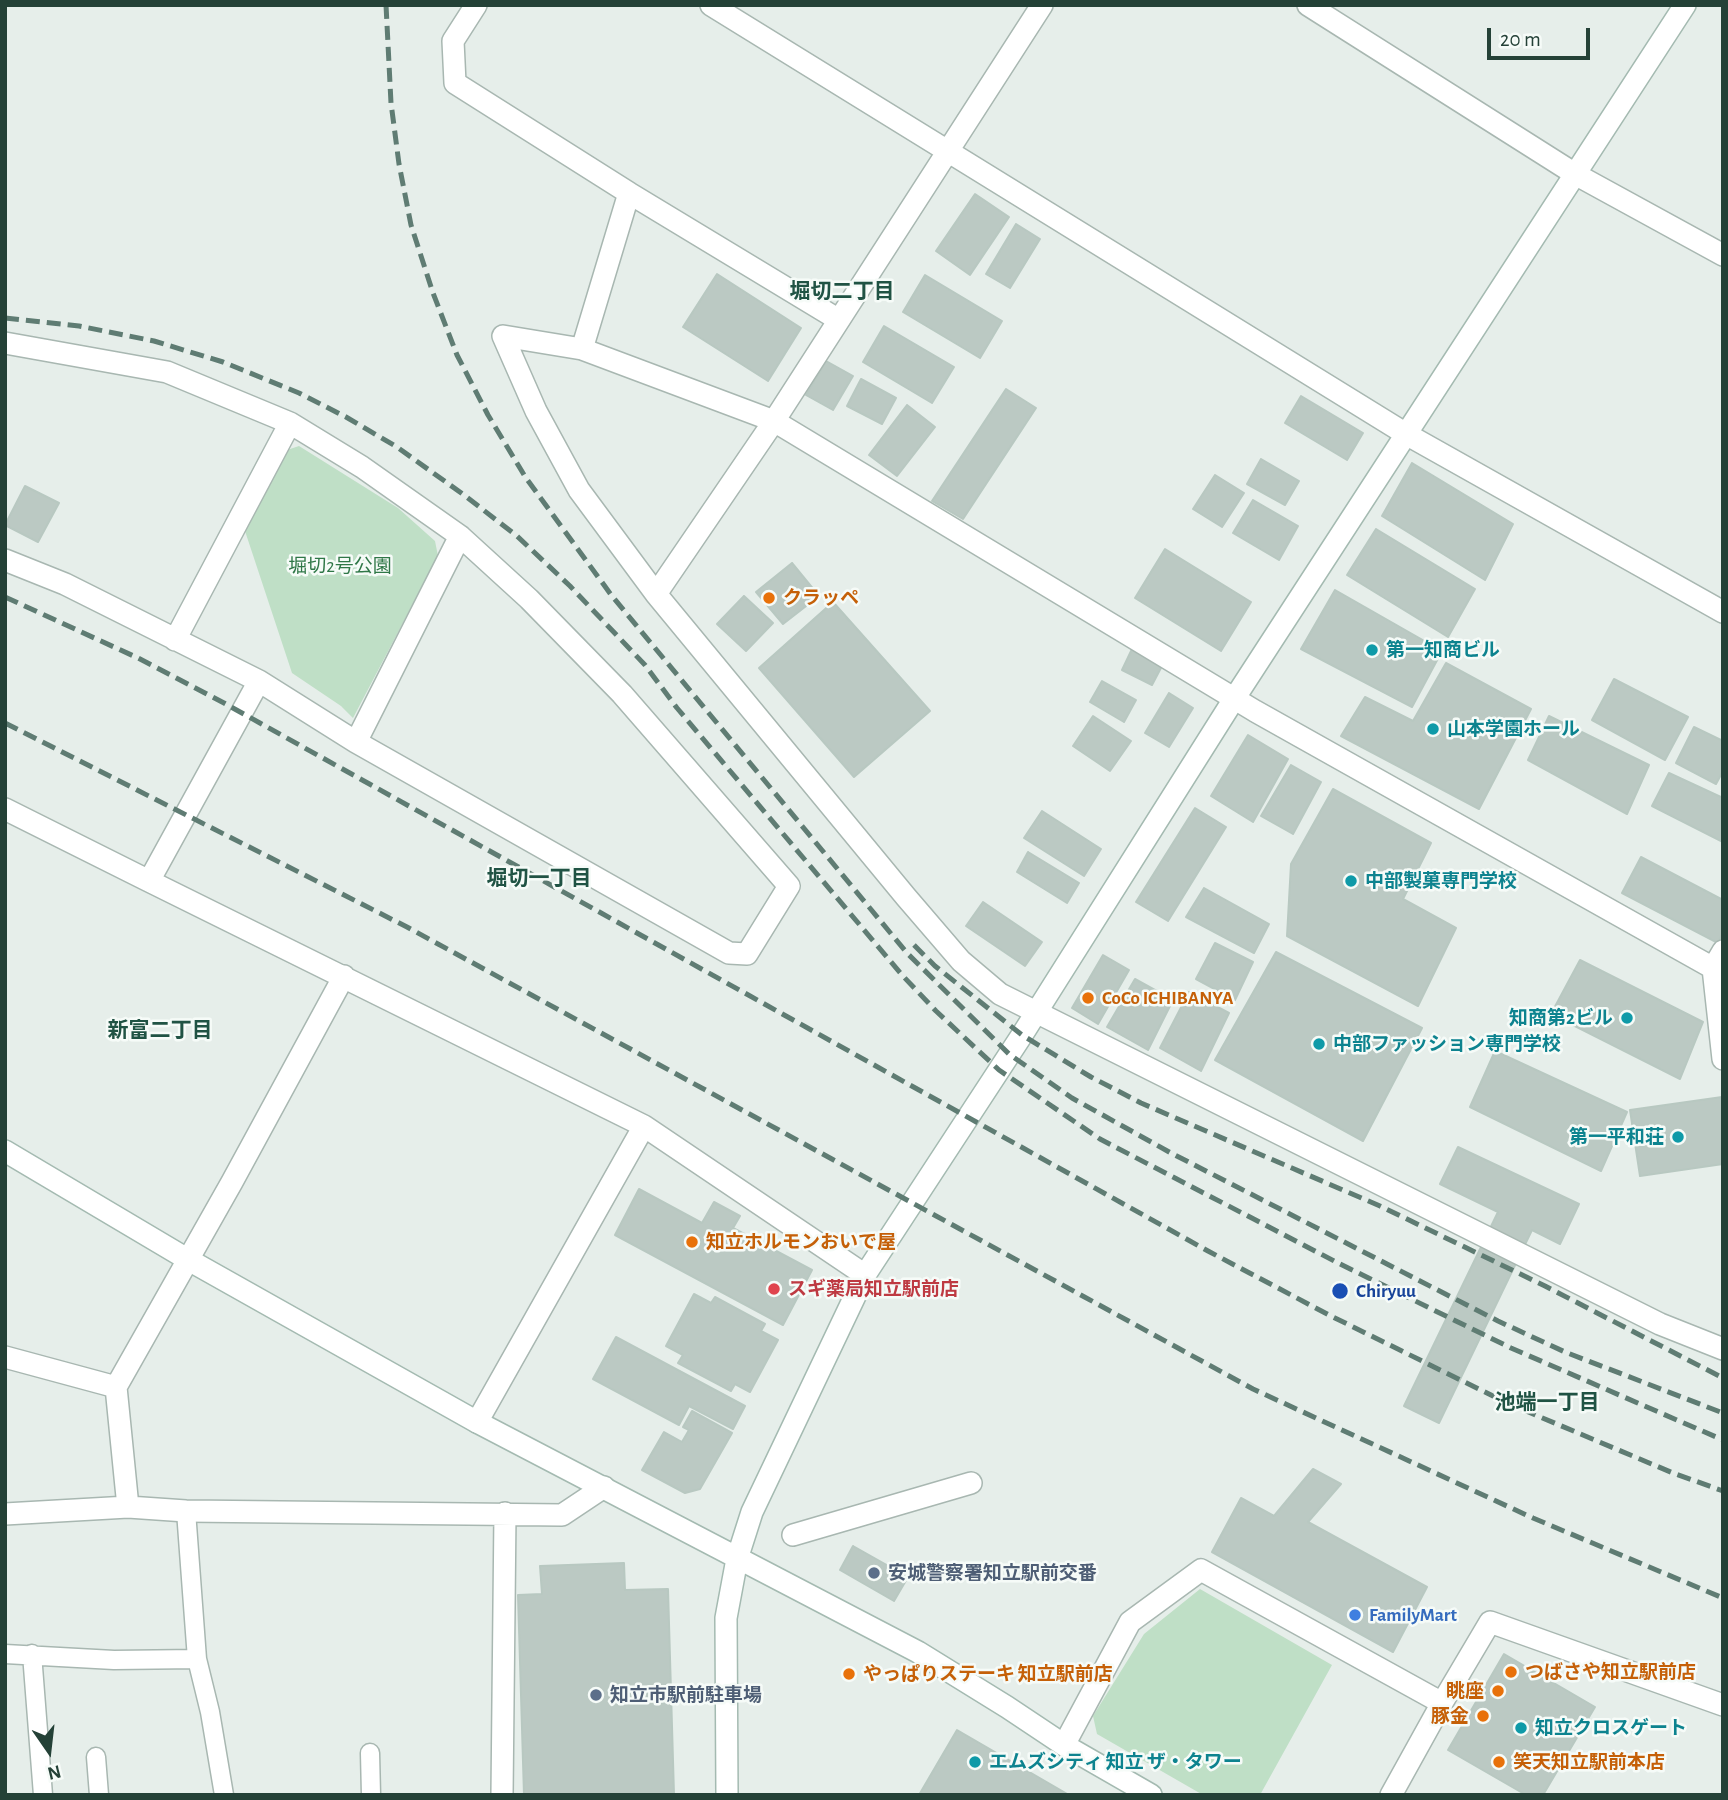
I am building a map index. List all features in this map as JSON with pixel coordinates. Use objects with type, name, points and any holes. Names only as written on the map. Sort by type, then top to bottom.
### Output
[{"type":"street","points":[[476,5],[453,41],[455,83],[839,320]]},
{"type":"street","points":[[711,5],[1406,434],[1723,612]]},
{"type":"street","points":[[656,594],[774,421],[1042,5]]},
{"type":"street","points":[[1308,5],[1575,174],[1723,255]]},
{"type":"street","points":[[727,1795],[726,1618],[737,1559],[752,1512],[865,1275],[1036,1012],[1234,699],[1685,5]]},
{"type":"street","points":[[582,349],[629,192]]},
{"type":"street","points":[[1723,1059],[1718,959],[1234,699],[774,421],[582,349],[503,336],[536,411],[579,490],[656,594],[961,961],[1000,994],[1660,1324],[1723,1349]]},
{"type":"street","points":[[5,343],[167,372],[290,423],[362,467],[460,536],[530,599],[622,694],[789,886],[747,954],[729,953],[356,742],[259,681],[65,584],[5,560]]},
{"type":"street","points":[[175,640],[290,423]]},
{"type":"street","points":[[356,742],[460,536]]},
{"type":"street","points":[[149,881],[259,681]]},
{"type":"street","points":[[5,809],[644,1126],[865,1275]]},
{"type":"street","points":[[128,1507],[116,1387],[344,976]]},
{"type":"street","points":[[477,1422],[644,1126]]},
{"type":"street","points":[[5,1152],[187,1259],[477,1422],[918,1653],[1064,1745],[1151,1795]]},
{"type":"street","points":[[5,1357],[116,1387]]},
{"type":"street","points":[[793,1535],[971,1483]]},
{"type":"street","points":[[5,1514],[128,1507],[186,1511],[562,1515],[604,1487]]},
{"type":"street","points":[[502,1795],[505,1513]]},
{"type":"street","points":[[1064,1745],[1130,1622],[1201,1570],[1442,1703]]},
{"type":"street","points":[[1391,1795],[1490,1622],[1723,1705]]},
{"type":"lane","points":[[186,1511],[197,1659],[210,1713],[224,1795]]},
{"type":"lane","points":[[5,1654],[114,1660],[197,1659]]},
{"type":"lane","points":[[32,1654],[43,1795]]},
{"type":"lane","points":[[370,1753],[371,1795]]},
{"type":"lane","points":[[96,1757],[99,1795]]},
{"type":"green space","name":"堀切2号公園","points":[[299,446],[398,508],[435,541],[438,556],[353,718],[341,706],[292,673],[244,528],[284,451]]},
{"type":"green space","points":[[1200,1589],[1332,1665],[1260,1795],[1203,1795],[1097,1734],[1093,1716],[1144,1634]]},
{"type":"building","points":[[975,194],[1009,217],[970,275],[936,251]]},
{"type":"building","points":[[1016,224],[1040,239],[1010,288],[986,274]]},
{"type":"building","points":[[717,274],[801,328],[768,381],[683,327]]},
{"type":"building","points":[[925,275],[1002,321],[980,358],[903,312]]},
{"type":"building","points":[[884,326],[954,367],[932,403],[863,362]]},
{"type":"building","points":[[826,361],[853,376],[833,410],[806,395]]},
{"type":"building","points":[[861,379],[896,398],[882,424],[847,406]]},
{"type":"building","points":[[1006,389],[1036,408],[963,519],[932,501]]},
{"type":"building","points":[[1301,396],[1363,433],[1347,460],[1285,423]]},
{"type":"building","points":[[907,405],[935,427],[897,476],[869,455]]},
{"type":"building","points":[[1261,459],[1299,481],[1285,505],[1247,484]]},
{"type":"building","points":[[1412,463],[1513,524],[1485,580],[1382,516]]},
{"type":"building","points":[[1215,475],[1244,493],[1222,527],[1193,509]]},
{"type":"building","points":[[25,486],[59,503],[38,542],[5,525]]},
{"type":"building","points":[[1253,500],[1298,526],[1279,560],[1233,533]]},
{"type":"building","points":[[1376,529],[1475,589],[1448,637],[1347,575]]},
{"type":"building","points":[[1165,549],[1251,602],[1221,651],[1135,598]]},
{"type":"building","points":[[792,563],[819,596],[783,624],[756,592]]},
{"type":"building","name":"第一知商ビル","points":[[1335,590],[1442,651],[1412,707],[1301,649]]},
{"type":"building","points":[[744,596],[773,623],[746,651],[717,624]]},
{"type":"building","points":[[833,602],[930,711],[854,777],[759,668]]},
{"type":"building","points":[[1132,649],[1163,664],[1152,685],[1122,670]]},
{"type":"building","name":"山本学園ホール","points":[[1446,663],[1531,709],[1479,809],[1341,736],[1365,697],[1413,721]]},
{"type":"building","points":[[1614,679],[1688,717],[1665,760],[1592,720]]},
{"type":"building","points":[[1102,681],[1136,700],[1124,722],[1090,702]]},
{"type":"building","points":[[1169,693],[1193,708],[1169,747],[1145,733]]},
{"type":"building","points":[[1093,716],[1131,741],[1110,771],[1073,746]]},
{"type":"building","points":[[1549,716],[1649,765],[1627,814],[1528,760]]},
{"type":"building","points":[[1694,727],[1723,741],[1723,771],[1716,784],[1676,763]]},
{"type":"building","points":[[1248,735],[1288,759],[1253,822],[1211,796]]},
{"type":"building","points":[[1291,765],[1321,782],[1293,834],[1261,816]]},
{"type":"building","points":[[1669,773],[1723,798],[1723,842],[1652,806]]},
{"type":"building","name":"中部製菓専門学校","points":[[1333,789],[1431,843],[1403,899],[1456,928],[1418,1006],[1287,936],[1291,864]]},
{"type":"building","points":[[1195,808],[1226,827],[1168,921],[1136,902]]},
{"type":"building","points":[[1042,811],[1101,849],[1084,876],[1024,838]]},
{"type":"building","points":[[1028,852],[1079,883],[1067,903],[1017,872]]},
{"type":"building","points":[[1641,857],[1723,900],[1723,932],[1718,943],[1622,893]]},
{"type":"building","points":[[1204,888],[1269,924],[1254,953],[1186,917]]},
{"type":"building","points":[[983,902],[1042,942],[1025,966],[966,926]]},
{"type":"building","points":[[1215,943],[1253,962],[1235,1000],[1196,979]]},
{"type":"building","name":"中部ファッション専門学校","points":[[1276,952],[1422,1028],[1363,1141],[1215,1060]]},
{"type":"building","points":[[1103,955],[1129,970],[1098,1024],[1072,1008]]},
{"type":"building","name":"知商第2ビル","points":[[1580,960],[1703,1022],[1680,1079],[1551,1014]]},
{"type":"building","points":[[1135,979],[1173,1000],[1148,1050],[1107,1027]]},
{"type":"building","points":[[1189,992],[1229,1013],[1201,1071],[1160,1048]]},
{"type":"building","points":[[1495,1051],[1627,1112],[1601,1171],[1470,1107]]},
{"type":"building","name":"第一平和荘","points":[[1722,1097],[1723,1164],[1640,1176],[1630,1110]]},
{"type":"building","points":[[1458,1147],[1579,1204],[1560,1244],[1532,1230],[1439,1423],[1404,1406],[1498,1212],[1440,1184]]},
{"type":"building","points":[[639,1189],[702,1223],[714,1202],[740,1216],[733,1228],[812,1270],[783,1325],[615,1235]]},
{"type":"building","points":[[694,1294],[711,1303],[715,1297],[765,1324],[761,1331],[778,1340],[750,1392],[735,1384],[731,1391],[678,1363],[683,1355],[666,1346]]},
{"type":"building","points":[[616,1337],[745,1406],[733,1429],[689,1406],[679,1425],[593,1379]]},
{"type":"building","points":[[692,1411],[732,1433],[700,1489],[685,1493],[642,1470],[664,1432],[682,1442],[689,1430],[683,1427]]},
{"type":"building","points":[[1313,1469],[1341,1484],[1308,1522],[1427,1587],[1393,1652],[1212,1552],[1241,1498],[1274,1516]]},
{"type":"building","name":"安城警察署知立駅前交番","points":[[853,1546],[908,1577],[894,1601],[840,1570]]},
{"type":"building","name":"知立市駅前駐車場","points":[[624,1563],[625,1590],[668,1589],[674,1795],[524,1795],[518,1595],[542,1594],[540,1566]]},
{"type":"building","name":"知立クロスゲート","points":[[1504,1654],[1595,1707],[1543,1795],[1526,1795],[1448,1750]]},
{"type":"building","name":"エムズシティ 知立 ザ・タワー","points":[[957,1730],[1069,1795],[919,1795]]},
{"type":"railway","points":[[386,5],[391,103],[411,225],[457,355],[488,415],[526,478],[612,596],[907,953],[1009,1054],[1072,1098],[1171,1153],[1498,1321],[1565,1352],[1723,1413]]},
{"type":"railway","points":[[5,318],[79,326],[154,341],[223,362],[299,393],[397,447],[517,536],[570,586],[645,665],[677,708],[902,975],[999,1070],[1100,1139],[1340,1264],[1511,1348],[1723,1440]]},
{"type":"railway","points":[[5,597],[138,658],[224,703],[1208,1251],[1329,1315],[1507,1403],[1673,1473],[1723,1491]]},
{"type":"railway","points":[[5,723],[407,927],[1253,1389],[1533,1518],[1723,1598]]},
{"type":"railway","points":[[914,945],[935,966],[1022,1035],[1091,1077],[1141,1103],[1380,1206],[1545,1286],[1723,1378]]},
{"type":"place","name":"クラッペ","points":[[769,598]]},
{"type":"place","name":"第一知商ビル","points":[[1372,650]]},
{"type":"place","name":"山本学園ホール","points":[[1433,729]]},
{"type":"place","name":"中部製菓専門学校","points":[[1351,881]]},
{"type":"place","name":"CoCo ICHIBANYA","points":[[1088,998]]},
{"type":"place","name":"知商第2ビル","points":[[1627,1018]]},
{"type":"place","name":"中部ファッション専門学校","points":[[1319,1044]]},
{"type":"place","name":"第一平和荘","points":[[1678,1137]]},
{"type":"place","name":"知立ホルモンおいで屋","points":[[692,1242]]},
{"type":"place","name":"スギ薬局知立駅前店","points":[[774,1289]]},
{"type":"place","name":"Chiryuu","points":[[1340,1291]]},
{"type":"place","name":"安城警察署知立駅前交番","points":[[874,1573]]},
{"type":"place","name":"FamilyMart","points":[[1355,1615]]},
{"type":"place","name":"つばさや知立駅前店","points":[[1511,1672]]},
{"type":"place","name":"やっぱりステーキ 知立駅前店","points":[[849,1674]]},
{"type":"place","name":"眺座","points":[[1498,1691]]},
{"type":"place","name":"知立市駅前駐車場","points":[[596,1695]]},
{"type":"place","name":"豚金","points":[[1483,1716]]},
{"type":"place","name":"知立クロスゲート","points":[[1521,1728]]},
{"type":"place","name":"エムズシティ 知立 ザ・タワー","points":[[975,1762]]},
{"type":"place","name":"笑天知立駅前本店","points":[[1499,1762]]},
{"type":"district","name":"堀切二丁目","points":[[842,292]]},
{"type":"district","name":"堀切一丁目","points":[[539,879]]},
{"type":"district","name":"新富二丁目","points":[[160,1031]]},
{"type":"district","name":"池端一丁目","points":[[1547,1403]]}]
